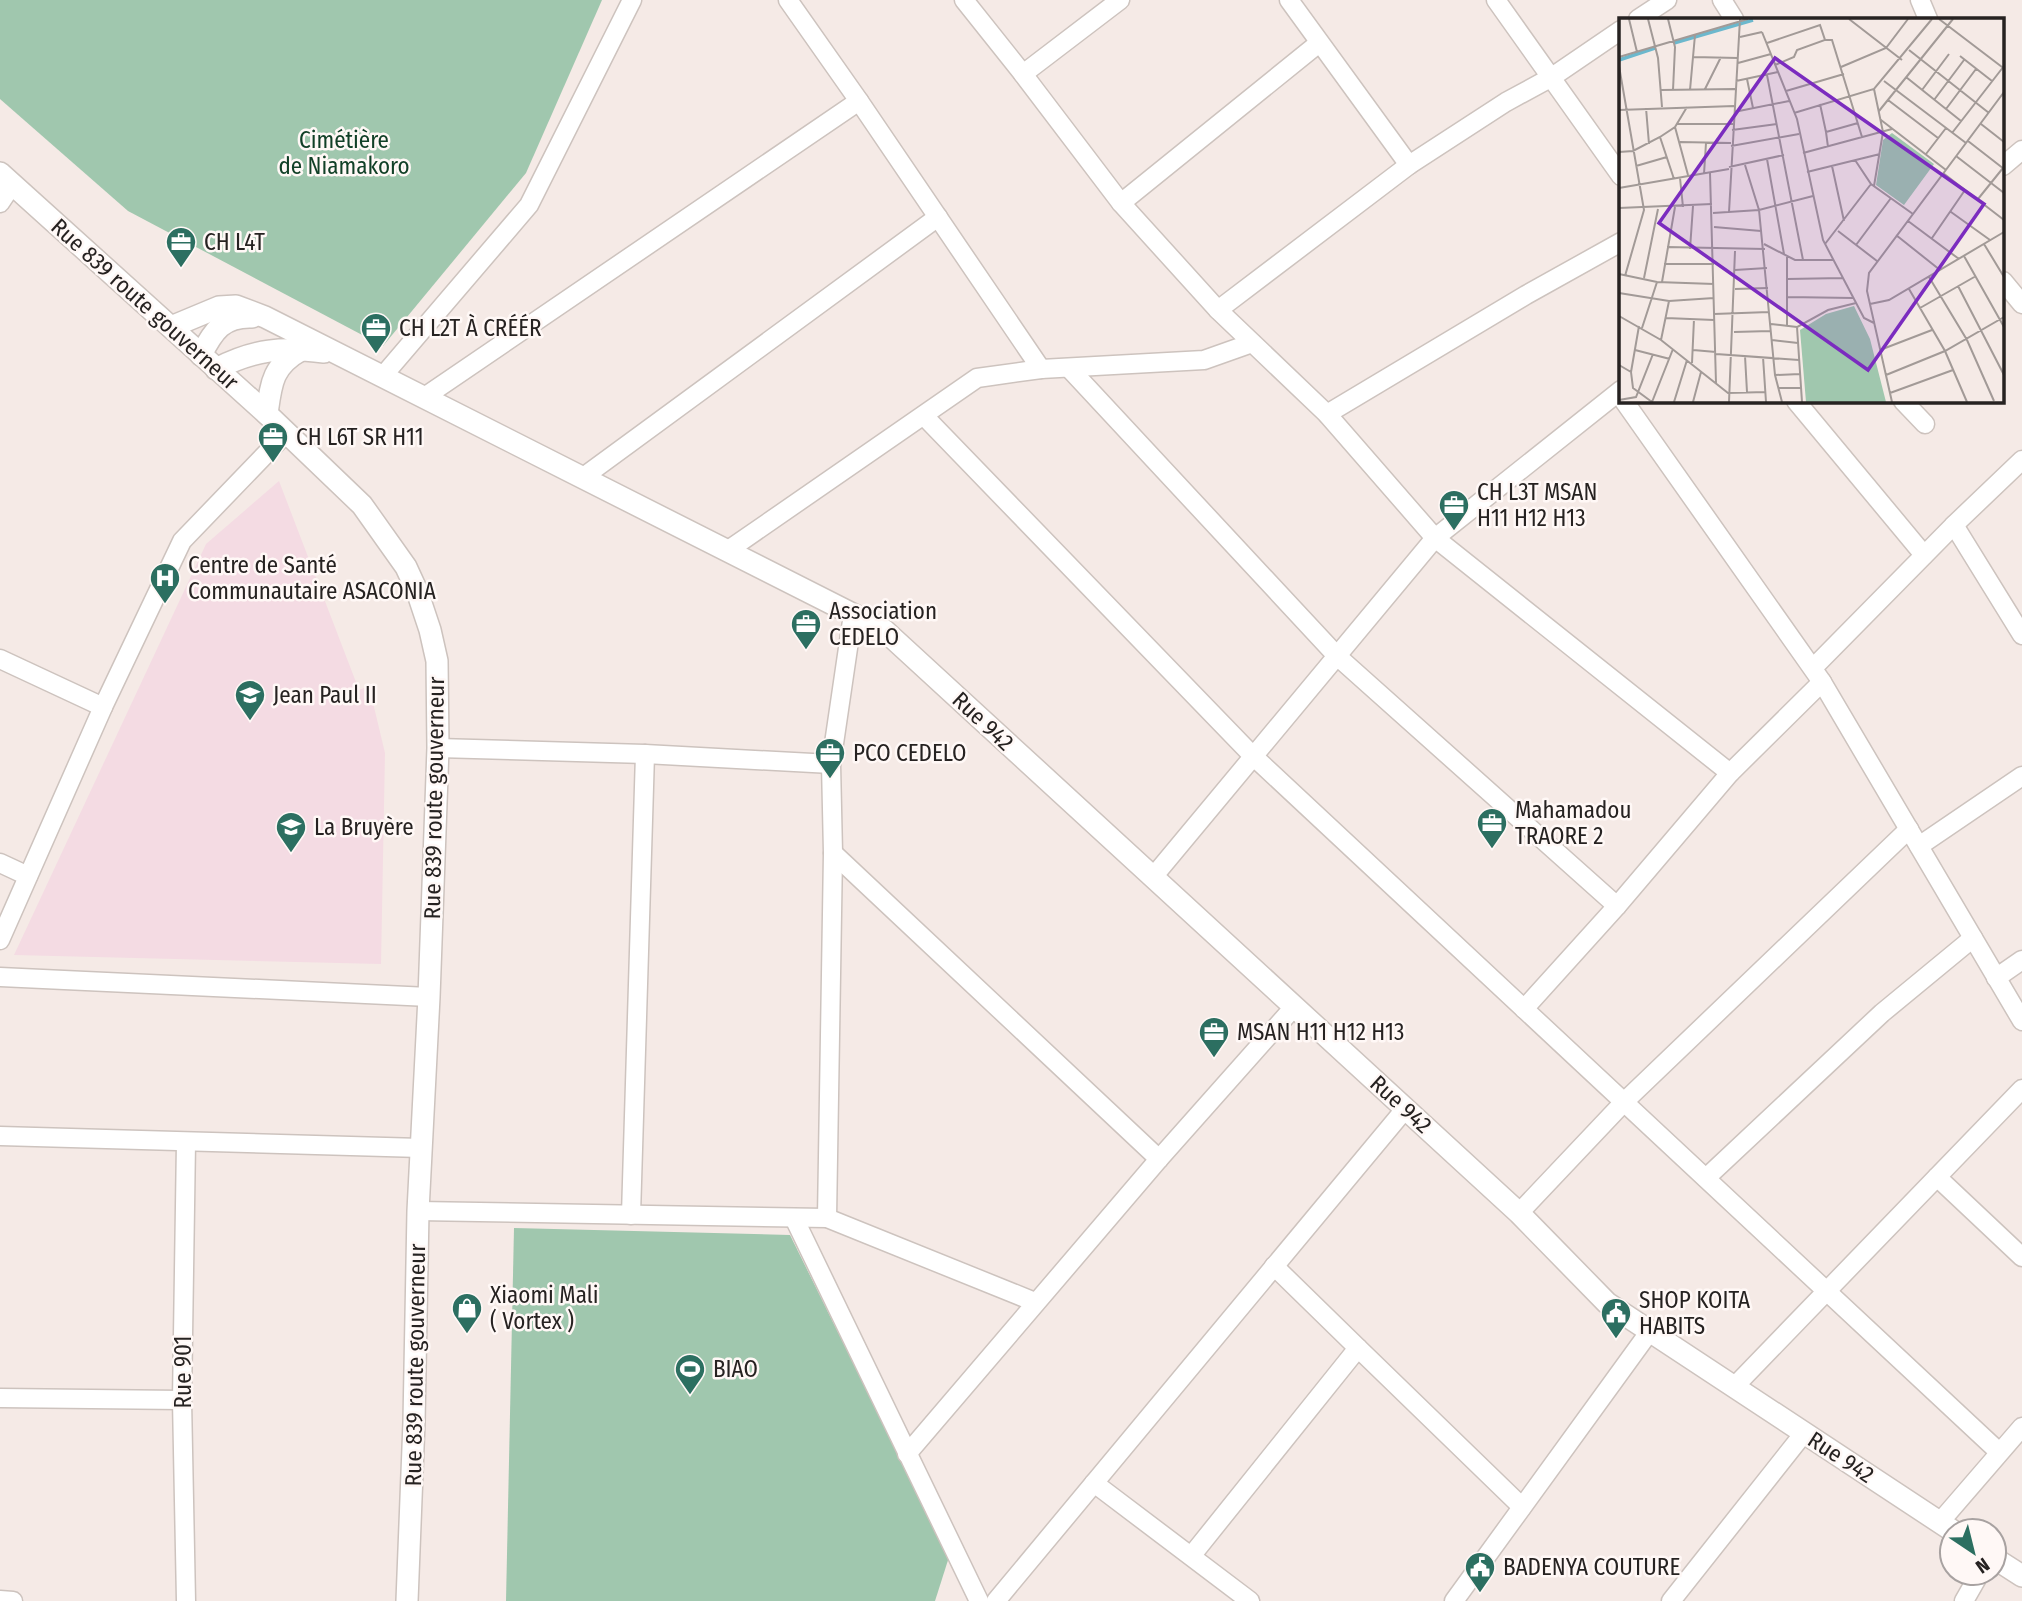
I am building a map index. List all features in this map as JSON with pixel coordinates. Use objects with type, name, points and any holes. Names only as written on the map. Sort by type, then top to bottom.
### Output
[{"type":"street","points":[[375,374],[529,205],[632,0]]},
{"type":"street","points":[[788,0],[1041,369]]},
{"type":"street","points":[[964,0],[1121,203],[1218,310],[1327,414],[1435,538],[1730,773]]},
{"type":"street","points":[[1023,74],[1120,0]]},
{"type":"street","points":[[1289,0],[1409,165]]},
{"type":"street","points":[[1496,0],[1619,173]]},
{"type":"street","points":[[1640,18],[1667,0]]},
{"type":"street","points":[[1722,0],[1733,18]]},
{"type":"street","points":[[1920,0],[1928,18]]},
{"type":"street","points":[[1218,310],[1409,165],[1506,102],[1552,77],[1619,31]]},
{"type":"street","points":[[1121,203],[1319,43]]},
{"type":"street","points":[[423,398],[859,101]]},
{"type":"street","points":[[2004,165],[2022,150]]},
{"type":"street","points":[[0,203],[6,179]]},
{"type":"street","name":"Rue 839 route gouverneur","points":[[6,179],[287,432],[362,505],[406,567],[430,630],[437,661],[438,748],[418,1211],[407,1601]]},
{"type":"street","points":[[582,478],[938,217]]},
{"type":"street","points":[[1327,414],[1526,295],[1619,243]]},
{"type":"street","points":[[2004,282],[2022,304]]},
{"type":"street","points":[[171,327],[219,307],[236,306],[265,317],[375,374]]},
{"type":"street","points":[[265,317],[239,316],[225,322],[210,337],[209,362],[278,349],[301,350],[324,352],[375,374]]},
{"type":"street","points":[[727,551],[977,379],[1041,369],[1204,360],[1252,343]]},
{"type":"street","points":[[267,414],[271,384],[276,372],[288,357],[301,350]]},
{"type":"street","points":[[1069,368],[1337,656],[1617,906]]},
{"type":"street","name":"Rue 942","points":[[375,374],[884,630],[1519,1213],[1606,1303],[1938,1521]]},
{"type":"street","points":[[1153,877],[1435,538],[1619,397]]},
{"type":"street","points":[[1626,402],[1818,675],[2022,1021]]},
{"type":"street","points":[[1797,402],[1924,555]]},
{"type":"street","points":[[1904,402],[1925,424]]},
{"type":"street","points":[[923,416],[1252,755],[1999,1452]]},
{"type":"street","points":[[0,940],[103,707],[182,541],[287,432]]},
{"type":"street","points":[[1524,1009],[1924,555],[2022,460]]},
{"type":"street","points":[[1954,525],[2022,635]]},
{"type":"street","points":[[827,1218],[833,853],[831,764],[853,614]]},
{"type":"street","points":[[0,660],[103,707]]},
{"type":"street","points":[[438,748],[645,754],[831,764]]},
{"type":"street","points":[[631,1215],[645,754]]},
{"type":"street","points":[[1919,846],[2022,776]]},
{"type":"street","points":[[1519,1213],[1624,1102],[1909,829]]},
{"type":"street","points":[[833,853],[1159,1159]]},
{"type":"street","points":[[0,863],[29,876]]},
{"type":"street","points":[[1706,1178],[1882,1013],[1973,938]]},
{"type":"street","points":[[1996,978],[2022,960]]},
{"type":"street","points":[[0,976],[429,998]]},
{"type":"street","points":[[907,1454],[1035,1302],[1294,1007]]},
{"type":"street","points":[[1734,1387],[2022,1089]]},
{"type":"street","points":[[996,1601],[1406,1108]]},
{"type":"street","points":[[0,1136],[421,1148]]},
{"type":"street","name":"Rue 901","points":[[186,1142],[183,1400],[186,1601]]},
{"type":"street","points":[[1937,1177],[2022,1257]]},
{"type":"street","points":[[418,1211],[827,1218],[1035,1302]]},
{"type":"street","points":[[794,1218],[979,1601]]},
{"type":"street","points":[[1274,1266],[1522,1507]]},
{"type":"street","points":[[1454,1601],[1650,1331]]},
{"type":"street","points":[[1192,1555],[1358,1348]]},
{"type":"street","points":[[0,1398],[183,1400]]},
{"type":"street","points":[[1954,1517],[1999,1452],[2022,1427]]},
{"type":"street","points":[[1671,1601],[1804,1433]]},
{"type":"street","points":[[1094,1483],[1250,1601]]},
{"type":"street","points":[[0,1600],[13,1601]]},
{"type":"shaded area","name":"Jean Paul II","points":[[279,481],[359,690],[369,686],[385,753],[381,964],[14,955],[206,544]]},
{"type":"green space","name":"Cimétière de Niamakoro","points":[[0,0],[602,0],[526,173],[383,346],[128,211],[0,99]]},
{"type":"green space","name":"BIAO","points":[[514,1228],[790,1235],[949,1557],[935,1601],[506,1601]]},
{"type":"place","name":"CH L4T","points":[[181,269]]},
{"type":"place","name":"CH L2T À CRÉÉR","points":[[376,355]]},
{"type":"place","name":"CH L6T SR H11","points":[[273,464]]},
{"type":"place","name":"CH L3T MSAN H11 H12 H13","points":[[1454,532]]},
{"type":"place","name":"Centre de Santé Communautaire ASACONIA","points":[[165,605]]},
{"type":"place","name":"Association CEDELO","points":[[806,651]]},
{"type":"place","name":"Jean Paul II","points":[[250,722]]},
{"type":"place","name":"PCO CEDELO","points":[[830,780]]},
{"type":"place","name":"Mahamadou TRAORE 2","points":[[1492,850]]},
{"type":"place","name":"La Bruyère","points":[[291,854]]},
{"type":"place","name":"MSAN H11 H12 H13","points":[[1214,1059]]},
{"type":"place","name":"Xiaomi Mali ( Vortex )","points":[[467,1335]]},
{"type":"place","name":"SHOP KOITA HABITS","points":[[1616,1340]]},
{"type":"place","name":"BIAO","points":[[690,1396]]},
{"type":"place","name":"BADENYA COUTURE","points":[[1480,1594]]}]
